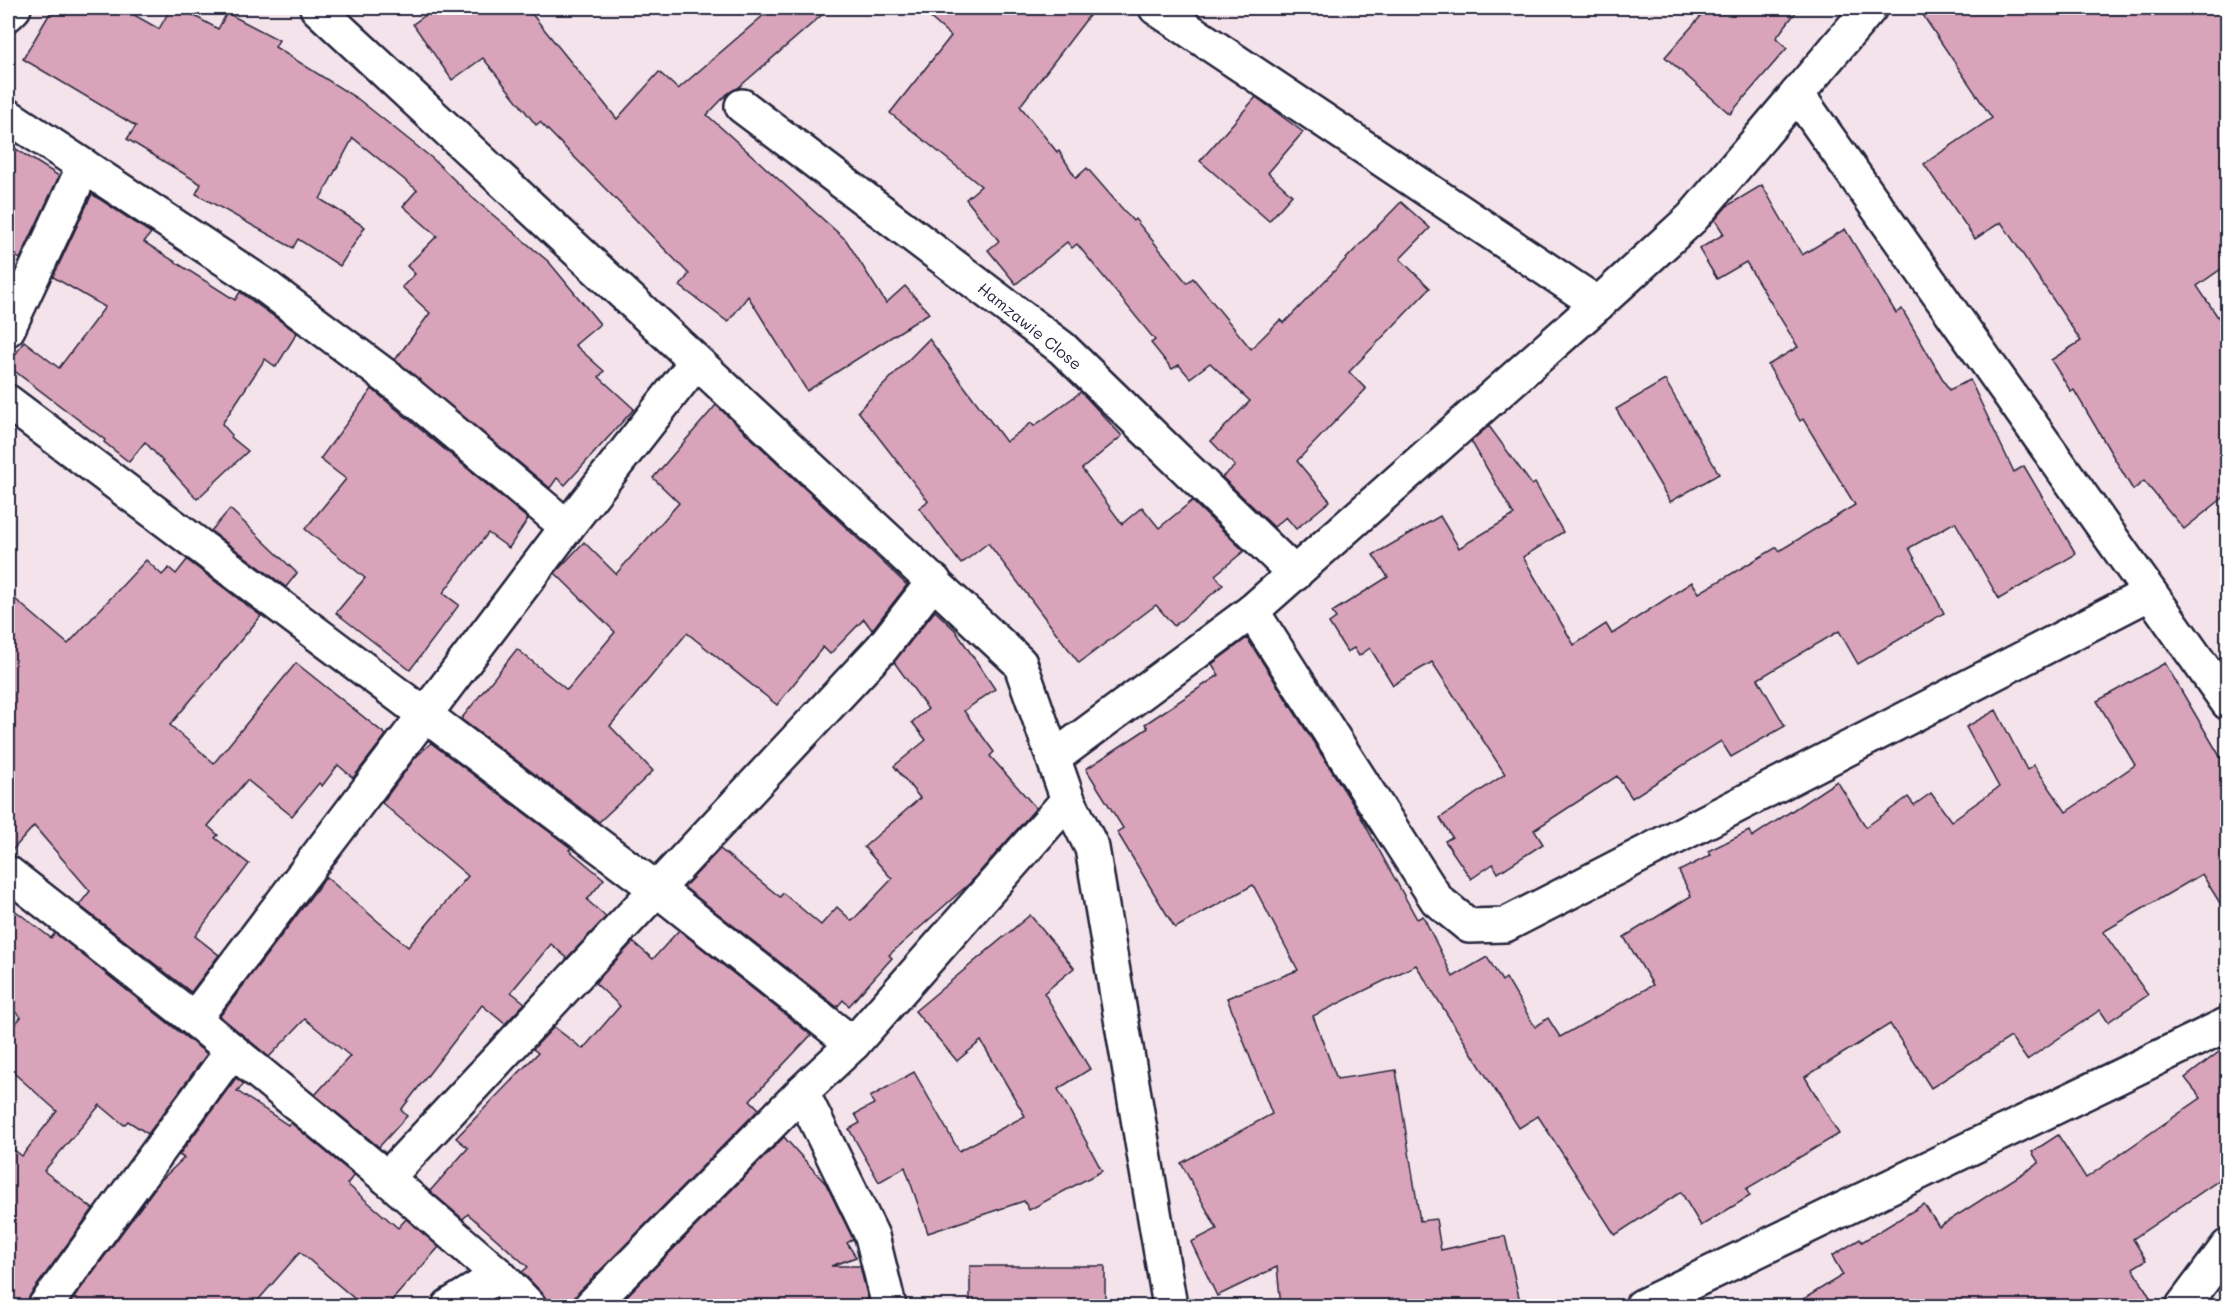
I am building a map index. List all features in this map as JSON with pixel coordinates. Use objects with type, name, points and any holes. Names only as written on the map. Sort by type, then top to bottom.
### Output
[{"type":"street","points":[[8,14],[14,8]]},
{"type":"street","points":[[317,8],[696,362],[934,580],[1020,663],[1055,757],[1068,800],[1092,848],[1170,1306]]},
{"type":"street","points":[[1156,8],[1598,304]]},
{"type":"street","points":[[1055,757],[1252,611],[1692,218],[1870,8]]},
{"type":"street","points":[[1797,94],[2228,703]]},
{"type":"street","name":"Hamzawie Close","points":[[742,106],[1062,348],[1295,574]]},
{"type":"street","points":[[8,116],[264,285],[381,372],[567,527]]},
{"type":"street","points":[[8,329],[84,166]]},
{"type":"street","points":[[194,1019],[567,527],[696,362]]},
{"type":"street","points":[[8,402],[658,890],[853,1044]]},
{"type":"street","points":[[387,1178],[882,648],[934,580]]},
{"type":"street","points":[[1252,611],[1437,900],[1469,926],[1505,925],[2150,594]]},
{"type":"street","points":[[591,1306],[802,1092],[853,1044],[1068,800]]},
{"type":"street","points":[[11,884],[194,1019],[387,1178],[441,1228],[498,1275],[529,1306]]},
{"type":"street","points":[[1642,1306],[2228,1024]]},
{"type":"street","points":[[45,1306],[232,1051]]},
{"type":"street","points":[[802,1092],[872,1236],[889,1306]]},
{"type":"street","points":[[2183,1306],[2228,1246]]},
{"type":"street","points":[[449,1306],[498,1275]]},
{"type":"building","points":[[53,8],[122,8],[159,29],[171,8],[180,8],[218,29],[227,13],[279,40],[275,47],[358,99],[433,159],[474,199],[549,262],[600,324],[575,345],[604,371],[599,377],[634,409],[565,485],[557,478],[550,488],[395,360],[430,313],[402,287],[415,274],[407,266],[437,236],[403,206],[417,190],[353,138],[320,199],[365,227],[340,266],[298,239],[293,248],[196,194],[201,184],[127,139],[136,126],[23,59]]},
{"type":"building","points":[[436,8],[527,8],[617,119],[659,72],[678,89],[772,8],[830,8],[738,88],[727,94],[707,115],[846,240],[886,303],[905,286],[929,313],[807,391],[748,296],[728,322],[680,286],[689,274],[540,122],[536,125],[483,58],[452,80],[413,24]]},
{"type":"building","points":[[919,8],[1095,8],[1020,106],[1057,152],[1059,151],[1076,178],[1087,168],[1133,221],[1135,219],[1187,283],[1193,278],[1251,349],[1280,320],[1284,323],[1401,202],[1430,228],[1400,259],[1430,288],[1349,372],[1366,389],[1297,461],[1330,501],[1296,529],[1286,517],[1274,527],[1222,477],[1235,466],[1211,441],[1250,401],[1210,363],[1190,378],[1179,365],[1172,369],[1151,343],[1155,340],[1077,244],[1072,248],[1067,242],[1016,284],[988,250],[999,241],[966,199],[981,186],[890,113],[951,36]]},
{"type":"building","points":[[1708,8],[1799,8],[1776,38],[1787,48],[1730,114],[1665,57]]},
{"type":"building","points":[[1918,8],[2228,8],[2228,264],[2197,286],[2228,332],[2228,494],[2184,529],[2144,481],[2133,490],[2074,390],[2071,392],[2051,360],[2081,341],[2001,222],[1975,239],[1924,164],[1992,118]]},
{"type":"building","points":[[1256,97],[1303,132],[1268,173],[1292,195],[1269,221],[1200,161]]},
{"type":"building","points":[[8,144],[59,176],[20,259],[8,251]]},
{"type":"building","points":[[1762,185],[1802,255],[1845,229],[1896,313],[1902,309],[1949,390],[1970,380],[2014,472],[2024,466],[2076,554],[1999,599],[1955,522],[1909,548],[1944,613],[1858,664],[1839,631],[1758,679],[1785,726],[1731,757],[1721,741],[1632,798],[1617,776],[1534,830],[1543,844],[1498,873],[1493,864],[1471,879],[1445,841],[1452,837],[1440,818],[1505,774],[1432,662],[1393,685],[1370,648],[1359,656],[1354,648],[1347,652],[1329,623],[1336,618],[1332,612],[1388,577],[1373,555],[1440,516],[1459,548],[1514,515],[1471,441],[1489,426],[1532,485],[1535,483],[1563,532],[1523,557],[1574,645],[1606,624],[1612,634],[1692,582],[1699,593],[1777,547],[1779,551],[1855,505],[1803,419],[1800,421],[1768,365],[1798,347],[1746,262],[1717,279],[1699,249],[1724,234],[1715,220],[1727,206]]},
{"type":"building","points":[[92,194],[151,233],[144,242],[235,300],[240,292],[297,333],[276,367],[265,359],[222,424],[232,435],[231,437],[248,451],[197,499],[145,442],[129,462],[104,442],[105,440],[8,366],[24,341],[59,368],[105,307],[53,277]]},
{"type":"building","points":[[929,339],[1006,442],[1031,423],[1034,426],[1081,392],[1122,436],[1082,469],[1122,524],[1142,507],[1159,528],[1192,501],[1244,551],[1215,575],[1223,585],[1174,626],[1156,605],[1079,663],[988,543],[961,564],[919,508],[928,501],[858,411]]},
{"type":"building","points":[[1665,380],[1719,474],[1670,502],[1616,409]]},
{"type":"building","points":[[372,389],[528,519],[509,548],[488,533],[443,593],[459,605],[410,670],[336,613],[365,578],[305,529],[346,479],[320,459]]},
{"type":"building","points":[[716,405],[907,585],[872,630],[864,619],[830,654],[823,647],[777,705],[687,633],[610,726],[653,771],[599,822],[461,719],[517,649],[567,690],[615,632],[555,573],[584,542],[616,574],[679,503],[653,478]]},
{"type":"building","points":[[230,509],[297,573],[286,587],[211,531]]},
{"type":"building","points":[[146,560],[162,575],[169,568],[176,574],[187,560],[261,616],[170,725],[214,763],[296,663],[386,735],[353,778],[338,765],[322,786],[319,783],[292,816],[247,780],[208,826],[218,835],[215,838],[249,864],[195,936],[219,955],[191,992],[79,905],[90,891],[34,826],[8,855],[8,593],[68,644]]},
{"type":"building","points":[[935,611],[955,630],[995,689],[964,711],[994,752],[990,756],[1036,808],[969,884],[889,955],[892,958],[849,1006],[843,1000],[837,1007],[684,887],[720,849],[780,897],[783,893],[821,925],[837,907],[852,921],[892,879],[864,847],[920,798],[894,766],[926,740],[912,722],[928,709],[894,662]]},
{"type":"building","points":[[1247,638],[1358,812],[1417,919],[1423,916],[1453,977],[1487,957],[1502,981],[1506,978],[1535,1027],[1548,1018],[1560,1037],[1653,985],[1624,937],[1691,896],[1679,871],[1711,855],[1708,851],[1749,831],[1752,837],[1837,781],[1866,827],[1908,797],[1914,805],[1931,793],[1951,821],[1999,787],[1966,727],[1996,710],[2027,770],[2034,765],[2066,812],[2135,765],[2097,701],[2165,663],[2228,770],[2228,916],[2202,874],[2103,932],[2148,995],[2108,1022],[2100,1010],[2027,1060],[2011,1037],[1931,1088],[1890,1024],[1805,1077],[1839,1134],[1746,1189],[1750,1196],[1701,1226],[1681,1192],[1615,1235],[1538,1116],[1519,1128],[1416,965],[1313,1016],[1337,1079],[1396,1070],[1420,1221],[1436,1219],[1441,1250],[1505,1236],[1521,1306],[1281,1306],[1277,1267],[1217,1296],[1191,1242],[1217,1229],[1181,1163],[1272,1114],[1227,998],[1298,970],[1253,885],[1175,928],[1117,832],[1123,828],[1086,769],[1148,728],[1145,724],[1219,675],[1212,664]]},
{"type":"building","points":[[431,743],[571,848],[569,850],[604,879],[587,900],[606,917],[567,958],[551,944],[511,992],[525,1003],[505,1024],[482,1005],[401,1110],[407,1116],[379,1147],[315,1095],[350,1056],[305,1019],[269,1057],[220,1016],[326,877],[408,947],[468,876],[382,803],[415,758]]},
{"type":"building","points":[[8,905],[51,938],[55,933],[207,1054],[148,1134],[128,1121],[124,1125],[100,1105],[44,1171],[93,1209],[30,1295],[27,1306],[8,1306],[8,1145],[22,1156],[57,1111],[8,1068],[8,1033],[21,1017],[8,1006]]},
{"type":"building","points":[[1030,915],[1074,968],[1044,993],[1090,1069],[1058,1089],[1102,1171],[1029,1210],[1024,1201],[928,1233],[905,1167],[879,1182],[849,1129],[860,1123],[855,1114],[874,1104],[870,1097],[914,1072],[959,1151],[1025,1116],[981,1041],[957,1061],[915,1011]]},
{"type":"building","points":[[679,930],[811,1035],[750,1100],[759,1109],[578,1293],[573,1306],[547,1306],[542,1293],[522,1272],[528,1267],[468,1214],[463,1219],[430,1191],[468,1148],[456,1138],[538,1053],[533,1049],[554,1027],[583,1049],[620,1006],[595,983],[633,942],[653,959]]},
{"type":"building","points":[[2228,1045],[2228,1174],[2133,1239],[2146,1260],[2133,1268],[2155,1306],[1792,1306],[1843,1275],[1832,1256],[1860,1239],[1862,1242],[1924,1204],[1939,1227],[2039,1163],[2032,1152],[2058,1135],[2086,1178],[2201,1098],[2185,1078]]},
{"type":"building","points":[[236,1078],[244,1084],[237,1091],[288,1125],[291,1123],[354,1175],[347,1184],[398,1228],[406,1219],[439,1247],[387,1306],[363,1306],[300,1252],[253,1306],[68,1306],[160,1181],[184,1158],[179,1155]]},
{"type":"building","points":[[784,1137],[826,1184],[853,1239],[847,1243],[856,1257],[831,1266],[860,1266],[868,1299],[856,1306],[617,1306]]},
{"type":"building","points":[[970,1266],[1105,1266],[1105,1306],[970,1305]]},
{"type":"building","points":[[496,1299],[503,1306],[484,1306]]}]
